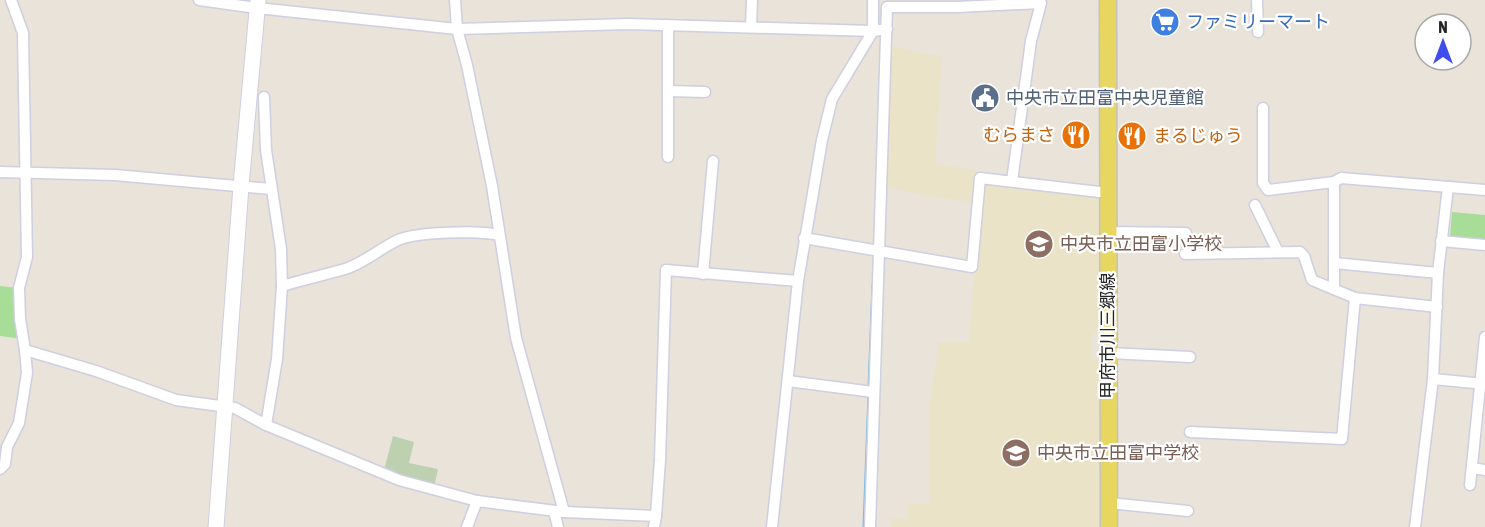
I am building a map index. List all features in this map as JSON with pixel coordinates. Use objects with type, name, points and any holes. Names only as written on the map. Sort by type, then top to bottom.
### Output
[{"type":"main road","name":"甲府市川三郷線","points":[[1108,0],[1109,527]]},
{"type":"street","points":[[0,468],[5,464],[7,447],[19,423],[27,374],[19,288],[27,257],[23,33],[10,0]]},
{"type":"street","points":[[199,0],[257,4],[457,29],[598,24],[881,30]]},
{"type":"street","points":[[455,0],[457,29],[474,98],[516,338],[559,512],[558,527]]},
{"type":"street","points":[[751,27],[752,0]]},
{"type":"street","points":[[873,0],[881,30]]},
{"type":"street","points":[[1257,0],[1258,32]]},
{"type":"street","points":[[867,526],[881,30],[887,4],[1041,3],[1031,41],[1012,181]]},
{"type":"street","points":[[216,527],[257,4]]},
{"type":"street","points":[[668,25],[668,157]]},
{"type":"street","points":[[772,527],[798,281],[822,140],[832,99],[881,30]]},
{"type":"street","points":[[668,91],[705,92]]},
{"type":"street","points":[[264,97],[266,150],[281,249],[282,286],[277,359],[266,425]]},
{"type":"street","points":[[1263,108],[1263,183],[1268,190],[1334,182],[1341,178],[1485,190]]},
{"type":"street","points":[[703,274],[713,161]]},
{"type":"street","points":[[0,172],[115,175],[271,189]]},
{"type":"street","points":[[804,238],[972,267],[980,178],[1108,193]]},
{"type":"street","points":[[1334,182],[1334,289]]},
{"type":"street","points":[[1414,527],[1433,379],[1438,273],[1448,187]]},
{"type":"street","points":[[1255,205],[1278,252]]},
{"type":"street","points":[[282,286],[345,269],[371,257],[398,240],[411,236],[478,232],[499,235]]},
{"type":"street","points":[[1108,232],[1186,233]]},
{"type":"street","points":[[1441,241],[1485,245]]},
{"type":"street","points":[[1185,254],[1299,252],[1304,256],[1312,280],[1355,298],[1437,307]]},
{"type":"street","points":[[1334,263],[1438,273]]},
{"type":"street","points":[[25,350],[96,371],[176,400],[235,408],[266,425],[399,480],[477,501],[655,522],[660,460],[666,270],[798,281]]},
{"type":"street","points":[[1190,432],[1342,439],[1355,298]]},
{"type":"street","points":[[1470,485],[1483,384],[1485,337]]},
{"type":"street","points":[[1109,353],[1190,357]]},
{"type":"street","points":[[1433,379],[1483,384]]},
{"type":"street","points":[[788,381],[870,392]]},
{"type":"street","points":[[1473,468],[1485,470]]},
{"type":"street","points":[[467,527],[477,501]]},
{"type":"street","points":[[1109,503],[1188,511]]},
{"type":"shaded area","points":[[888,46],[942,57],[935,164],[976,170],[984,182],[1102,195],[1101,327],[1092,336],[1092,358],[1102,361],[1102,527],[891,527],[891,518],[907,519],[908,504],[930,504],[929,407],[939,342],[969,342],[980,203],[929,196],[883,186]]},
{"type":"green space","points":[[1452,212],[1485,215],[1485,241],[1450,238]]},
{"type":"green space","points":[[0,286],[19,288],[23,339],[0,336]]},
{"type":"green space","points":[[393,436],[414,442],[409,463],[438,469],[434,487],[384,470]]},
{"type":"waterway","points":[[869,388],[873,284]]},
{"type":"waterway","points":[[864,527],[869,395]]},
{"type":"place","name":"ファミリーマート","points":[[1165,22]]},
{"type":"place","name":"中央市立田富中央児童館","points":[[985,98]]},
{"type":"place","name":"むらまさ","points":[[1076,135]]},
{"type":"place","name":"まるじゅう","points":[[1132,136]]},
{"type":"place","name":"中央市立田富小学校","points":[[1039,244]]},
{"type":"place","name":"中央市立田富中学校","points":[[1016,453]]}]
